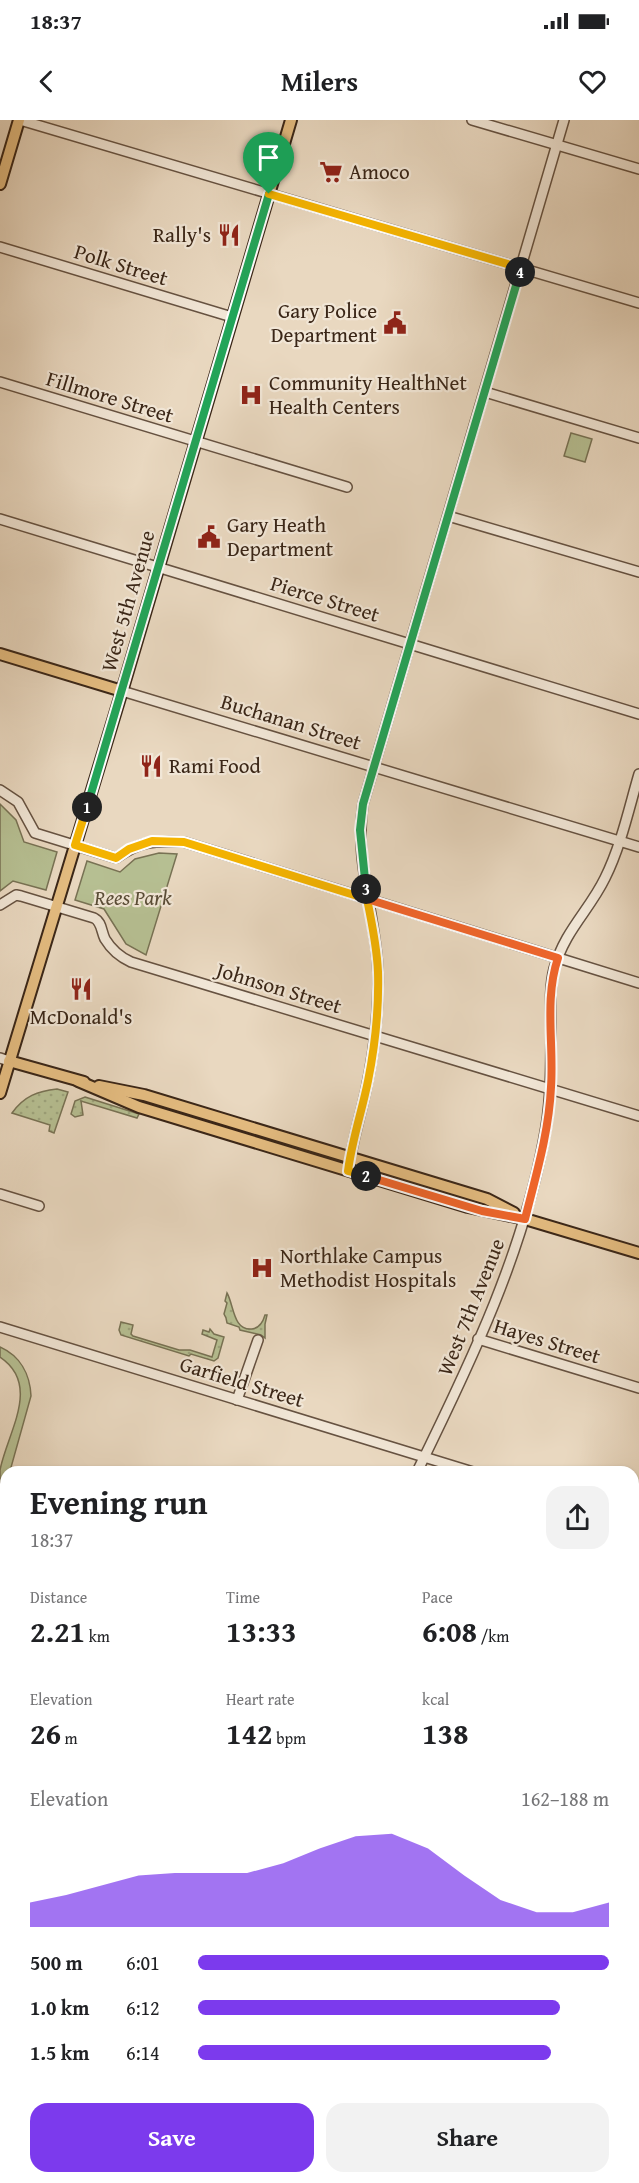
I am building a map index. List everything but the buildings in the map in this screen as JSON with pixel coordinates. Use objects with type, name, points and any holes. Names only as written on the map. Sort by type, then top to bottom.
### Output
[{"type":"main road","points":[[0,184],[20,120]]},
{"type":"main road","name":"West 5th Avenue","points":[[0,1093],[5,1060],[57,906],[291,120]]},
{"type":"main road","name":"Buchanan Street","points":[[0,654],[122,691]]},
{"type":"main road","points":[[5,1060],[78,1081],[144,1095],[350,1157],[487,1199],[525,1219]]},
{"type":"main road","points":[[78,1081],[128,1103],[348,1171],[482,1211],[525,1219],[639,1253]]},
{"type":"main road","points":[[209,1128],[213,1116]]},
{"type":"street","points":[[20,120],[639,303]]},
{"type":"street","points":[[472,120],[639,169]]},
{"type":"street","points":[[348,1171],[369,1078],[378,1001],[378,971],[361,858],[360,830],[363,804],[564,120]]},
{"type":"street","name":"Polk Street","points":[[0,247],[232,317]]},
{"type":"street","name":"Fillmore Street","points":[[0,382],[347,487]]},
{"type":"street","points":[[485,392],[639,438]]},
{"type":"street","points":[[448,516],[639,572]]},
{"type":"street","name":"Pierce Street","points":[[0,519],[639,714]]},
{"type":"street","name":"Buchanan Street","points":[[122,691],[639,847]]},
{"type":"street","name":"West 7th Avenue","points":[[420,1466],[504,1279],[525,1219],[544,1140],[551,1089],[551,986],[558,958],[568,934],[604,880],[619,841],[639,774]]},
{"type":"street","points":[[0,789],[18,802],[35,833],[116,858],[129,849],[152,841],[184,842],[639,983]]},
{"type":"street","name":"Johnson Street","points":[[0,905],[18,895],[57,906],[98,920],[104,937],[112,948],[131,962],[639,1116]]},
{"type":"street","points":[[0,1194],[39,1206]]},
{"type":"street","name":"Garfield Street","points":[[0,1327],[453,1466]]},
{"type":"street","name":"Hayes Street","points":[[478,1338],[639,1388]]},
{"type":"street","points":[[237,1400],[258,1340]]},
{"type":"green space","points":[[571,433],[592,439],[585,462],[564,456]]},
{"type":"green space","points":[[0,804],[16,820],[24,842],[57,852],[46,890],[13,881],[0,891]]},
{"type":"green space","name":"Rees Park","points":[[159,853],[177,854],[146,955],[126,944],[104,909],[75,900],[87,861],[120,872],[135,859]]},
{"type":"green space","points":[[57,1089],[68,1092],[54,1133],[49,1131],[50,1125],[12,1113],[21,1102],[32,1095]]},
{"type":"green space","points":[[85,1097],[139,1114],[137,1118],[81,1101],[83,1115],[75,1117],[71,1114],[75,1101]]},
{"type":"green space","points":[[227,1293],[238,1322],[246,1329],[257,1327],[267,1315],[265,1338],[227,1323],[224,1314]]},
{"type":"green space","points":[[121,1322],[133,1325],[131,1334],[133,1336],[212,1357],[217,1340],[202,1334],[203,1330],[209,1332],[210,1329],[214,1334],[224,1337],[218,1358],[214,1361],[191,1354],[189,1356],[121,1335],[119,1330]]},
{"type":"green space","points":[[0,1347],[13,1355],[23,1367],[29,1380],[31,1396],[11,1466],[1,1466],[18,1410],[19,1381],[12,1368],[0,1357]]},
{"type":"place","name":"Amoco","points":[[331,172]]},
{"type":"place","name":"Rally's","points":[[229,235]]},
{"type":"place","name":"Gary Police Department","points":[[395,323]]},
{"type":"place","name":"Community HealthNet Health Centers","points":[[251,395]]},
{"type":"place","name":"Gary Heath Department","points":[[209,537]]},
{"type":"place","name":"Rami Food","points":[[151,766]]},
{"type":"place","name":"McDonald's","points":[[81,989]]},
{"type":"place","name":"Northlake Campus Methodist Hospitals","points":[[262,1268]]},
{"type":"route","points":[[269,194],[75,845],[116,858],[129,849],[152,841],[184,842],[367,899],[375,938],[378,1001],[369,1078],[348,1171],[482,1211],[525,1219],[541,1154],[550,1101],[551,986],[558,958],[367,899],[361,858],[360,830],[363,804],[373,767],[521,268],[269,194]]}]
